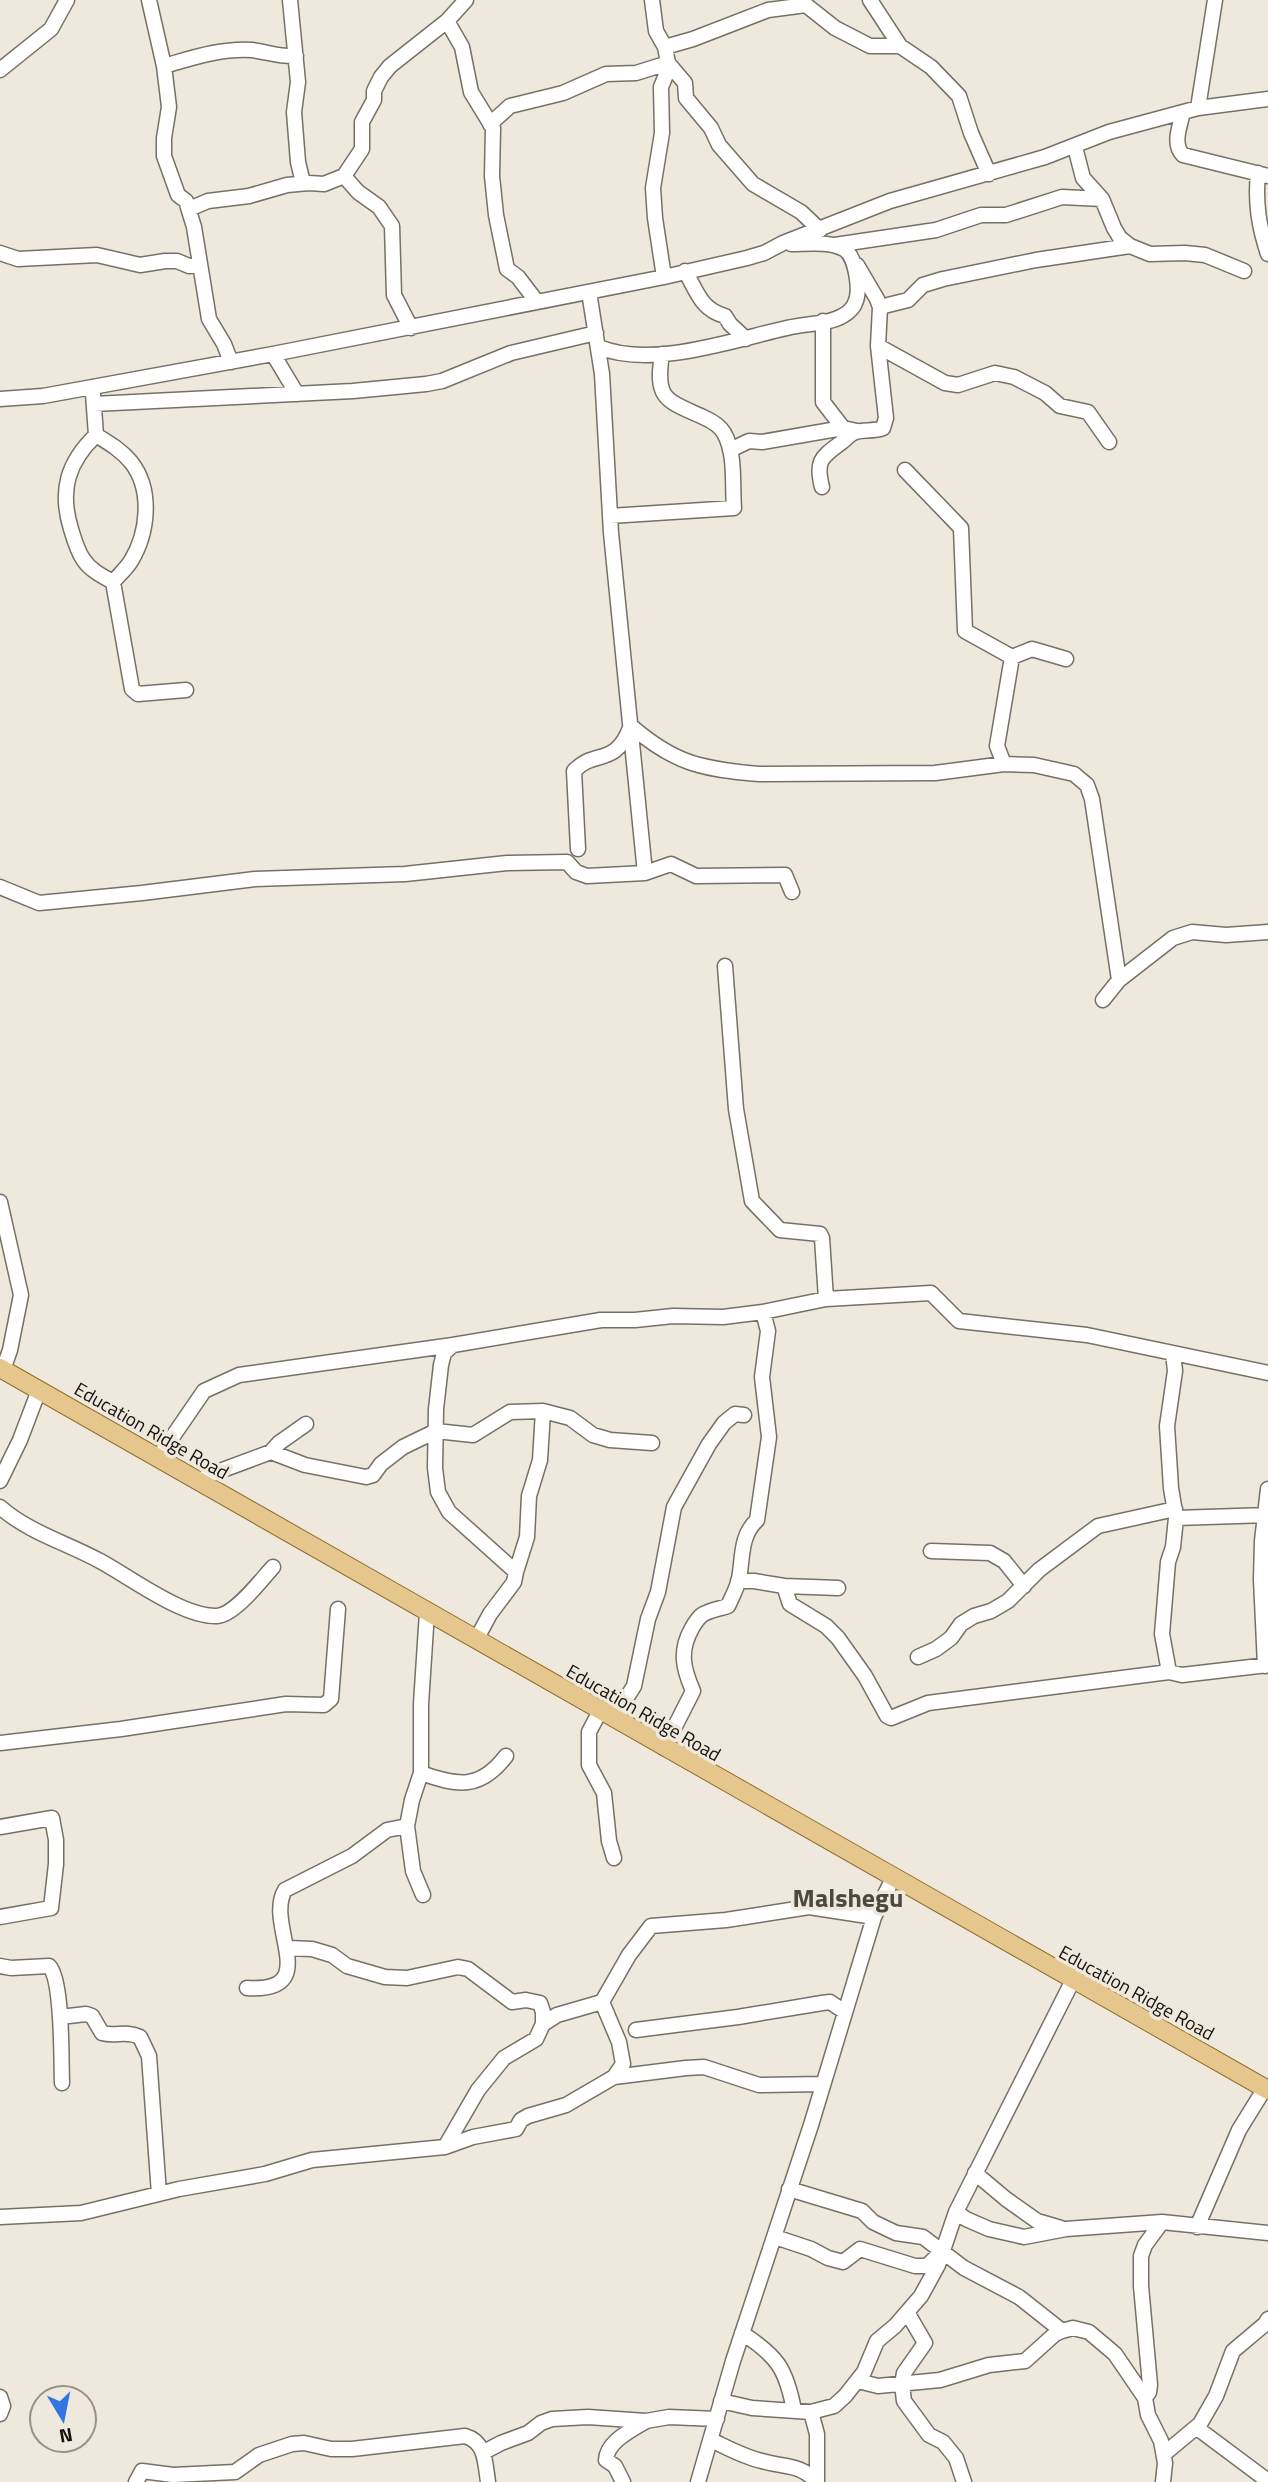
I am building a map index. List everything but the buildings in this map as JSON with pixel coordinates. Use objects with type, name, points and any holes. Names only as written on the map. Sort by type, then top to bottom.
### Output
[{"type":"main road","name":"Education Ridge Road","points":[[1,1369],[1267,2089]]},
{"type":"street","points":[[0,70],[51,29],[67,0]]},
{"type":"street","points":[[149,0],[169,107],[164,156],[178,195],[186,201],[189,209],[196,234],[209,318],[231,362]]},
{"type":"street","points":[[290,0],[298,82],[294,112],[298,162],[303,183]]},
{"type":"street","points":[[189,209],[208,201],[249,196],[287,185],[324,184],[344,176],[362,149],[362,122],[374,100],[374,91],[381,77],[390,66],[447,22],[466,0]]},
{"type":"street","points":[[652,0],[656,31],[665,47],[668,64],[661,87],[662,133],[653,188],[664,277]]},
{"type":"street","points":[[870,0],[900,46],[932,67],[959,96],[989,174]]},
{"type":"street","points":[[1198,108],[1215,0]]},
{"type":"street","points":[[665,47],[693,39],[764,5],[806,5],[835,28],[870,47],[900,46]]},
{"type":"street","points":[[447,22],[462,47],[471,92],[493,128],[492,176],[496,215],[507,269],[519,276],[537,302]]},
{"type":"street","points":[[163,66],[217,52],[253,50],[281,57],[296,56]]},
{"type":"street","points":[[490,124],[510,106],[563,93],[606,74],[636,74],[668,64]]},
{"type":"street","points":[[668,64],[685,83],[686,98],[711,128],[719,145],[753,184],[801,212],[820,230]]},
{"type":"street","points":[[0,399],[93,388],[664,277],[756,255],[890,201],[1075,147],[1109,132],[1198,108],[1268,99]]},
{"type":"street","points":[[1183,112],[1177,143],[1179,152],[1263,175],[1256,194],[1258,220],[1268,254]]},
{"type":"street","points":[[1075,147],[1083,178],[1102,199],[1120,238],[1130,246],[1150,254],[1205,255],[1244,271]]},
{"type":"street","points":[[344,176],[358,192],[379,207],[392,226],[394,295],[411,328]]},
{"type":"street","points":[[783,243],[835,245],[936,230],[981,215],[1006,215],[1026,210],[1062,197],[1102,199]]},
{"type":"street","points":[[730,450],[749,441],[762,442],[807,432],[873,432],[883,428],[885,405],[878,346],[880,307],[853,258],[846,250],[835,245]]},
{"type":"street","points":[[880,307],[908,300],[923,285],[943,279],[1036,260],[1130,246]]},
{"type":"street","points":[[0,253],[18,259],[97,255],[140,265],[177,261],[189,266],[200,265]]},
{"type":"street","points":[[94,404],[353,391],[442,381],[510,354],[598,340],[613,353],[638,357],[746,339],[846,314],[855,304],[857,290],[853,258]]},
{"type":"street","points":[[685,271],[700,298],[713,313],[725,316],[746,339]]},
{"type":"street","points":[[589,292],[598,340],[610,516],[645,873]]},
{"type":"street","points":[[823,321],[822,402],[850,430]]},
{"type":"street","points":[[878,346],[945,383],[958,386],[995,373],[1014,377],[1045,393],[1060,406],[1088,412],[1110,442]]},
{"type":"street","points":[[273,354],[297,394]]},
{"type":"street","points":[[610,516],[734,508],[730,450],[723,430],[710,420],[669,401],[662,394],[659,374],[662,354]]},
{"type":"street","points":[[93,388],[96,435],[88,443],[65,483],[68,520],[83,560],[93,570],[113,582],[132,689],[138,694],[186,690]]},
{"type":"street","points":[[822,487],[818,473],[821,460],[850,430]]},
{"type":"street","points":[[96,435],[115,446],[132,463],[142,488],[146,511],[146,525],[130,563],[113,582]]},
{"type":"street","points":[[905,470],[961,528],[965,631],[1012,657]]},
{"type":"street","points":[[1012,657],[1032,649],[1066,659]]},
{"type":"street","points":[[980,768],[997,746],[1012,657]]},
{"type":"street","points":[[631,726],[652,744],[673,755],[699,767],[729,772],[935,772],[1004,764],[1034,765],[1074,774],[1087,785],[1092,799],[1119,980]]},
{"type":"street","points":[[578,849],[574,771],[580,764],[606,756],[620,748],[631,726]]},
{"type":"street","points":[[997,746],[1004,764]]},
{"type":"street","points":[[0,887],[39,903],[255,879],[405,874],[507,863],[567,862],[576,873],[587,876],[645,873],[671,863],[696,876],[785,875],[792,892]]},
{"type":"street","points":[[1103,1000],[1119,980],[1173,938],[1192,932],[1226,935],[1268,932]]},
{"type":"street","points":[[725,966],[736,1109],[752,1201],[780,1230],[820,1234],[826,1299]]},
{"type":"street","points":[[0,1202],[21,1295],[10,1350],[1,1369]]},
{"type":"street","points":[[159,1458],[204,1391],[239,1376],[601,1320],[635,1321],[673,1316],[723,1317],[826,1299],[931,1293],[959,1321],[1087,1335],[1268,1373]]},
{"type":"street","points":[[664,1748],[693,1691],[684,1673],[682,1656],[688,1636],[705,1613],[728,1606],[738,1581],[745,1537],[757,1520],[769,1437],[762,1377],[768,1331],[763,1312]]},
{"type":"street","points":[[453,1345],[444,1353],[440,1365],[436,1431],[438,1492],[444,1507],[516,1572]]},
{"type":"street","points":[[1169,1672],[1162,1634],[1168,1562],[1175,1535],[1176,1513],[1167,1426],[1175,1371],[1172,1353]]},
{"type":"street","points":[[0,1480],[20,1440],[39,1390]]},
{"type":"street","points":[[475,1640],[514,1582],[527,1537],[529,1496],[540,1460],[543,1411]]},
{"type":"street","points":[[271,1452],[305,1465],[366,1477],[373,1475],[381,1464],[403,1447],[436,1431],[473,1435],[510,1412],[543,1411],[570,1418],[593,1435],[610,1440],[652,1443]]},
{"type":"street","points":[[614,1858],[609,1841],[604,1793],[589,1765],[589,1732],[634,1686],[648,1619],[658,1592],[674,1507],[709,1444],[724,1423],[735,1414],[744,1415]]},
{"type":"street","points":[[199,1481],[271,1452],[306,1424]]},
{"type":"street","points":[[784,1586],[790,1604],[826,1626],[838,1638],[865,1676],[887,1716],[891,1718],[928,1703],[1169,1672],[1182,1675],[1267,1665],[1261,1579],[1268,1489]]},
{"type":"street","points":[[0,1507],[13,1518],[99,1560],[190,1611],[224,1615],[240,1603],[273,1567]]},
{"type":"street","points":[[918,1657],[951,1638],[961,1624],[999,1606],[1024,1587],[1039,1570],[1098,1526],[1176,1513],[1266,1516]]},
{"type":"street","points":[[931,1551],[990,1553],[1004,1562],[1024,1587]]},
{"type":"street","points":[[738,1581],[838,1588]]},
{"type":"street","points":[[0,1743],[121,1729],[286,1704],[324,1705],[331,1699],[338,1609]]},
{"type":"street","points":[[423,1895],[413,1871],[407,1826],[421,1773],[421,1704],[427,1612]]},
{"type":"street","points":[[421,1773],[443,1781],[464,1783],[486,1777],[506,1756]]},
{"type":"street","points":[[0,1827],[52,1818],[56,1840],[51,1908],[0,1917]]},
{"type":"street","points":[[247,1988],[262,1989],[281,1982],[288,1963],[288,1948],[279,1909],[285,1890],[352,1856],[387,1830],[407,1826]]},
{"type":"street","points":[[698,2482],[742,2333],[775,2237],[874,1917],[893,1878]]},
{"type":"street","points":[[543,2024],[557,2015],[602,2002],[629,1955],[651,1926],[726,1920],[808,1907],[874,1917]]},
{"type":"street","points":[[288,1948],[312,1948],[332,1955],[347,1966],[385,1977],[407,1978],[458,1967],[468,1969],[512,2002],[526,2000],[540,2003],[543,2024],[536,2039],[504,2058],[488,2077],[445,2147]]},
{"type":"street","points":[[0,1966],[49,1966],[54,1971],[60,2017],[62,2083]]},
{"type":"street","points":[[721,2401],[752,2408],[811,2412],[834,2406],[858,2381],[877,2342],[921,2296],[938,2264],[956,2212],[1073,1980]]},
{"type":"street","points":[[602,2002],[619,2042],[623,2064],[614,2077]]},
{"type":"street","points":[[636,2030],[830,2002],[845,2012]]},
{"type":"street","points":[[60,2017],[86,2014],[92,2016],[102,2033],[128,2031],[140,2037],[149,2056],[159,2194]]},
{"type":"street","points":[[0,2217],[81,2213],[159,2194],[265,2174],[312,2161],[445,2147],[473,2137],[516,2129],[527,2116],[566,2105],[614,2077],[704,2067],[760,2085],[823,2084]]},
{"type":"street","points":[[1197,2227],[1239,2130],[1267,2089]]},
{"type":"street","points":[[975,2173],[1037,2221],[1066,2229]]},
{"type":"street","points":[[789,2189],[862,2211],[882,2228],[923,2237],[964,2268],[1019,2297],[1062,2331]]},
{"type":"street","points":[[956,2212],[966,2220],[989,2229],[1024,2237],[1066,2229],[1163,2222],[1268,2234]]},
{"type":"street","points":[[1145,2398],[1150,2385],[1141,2256],[1145,2245],[1163,2222]]},
{"type":"street","points":[[775,2237],[843,2262],[860,2249],[915,2266],[927,2266],[941,2252]]},
{"type":"street","points":[[907,2312],[925,2343],[904,2372],[904,2401],[929,2435],[943,2442],[956,2458],[964,2482]]},
{"type":"street","points":[[1164,2454],[1197,2428],[1216,2396],[1233,2351],[1268,2319]]},
{"type":"street","points":[[858,2381],[878,2386],[940,2380],[989,2365],[1025,2361],[1062,2331],[1073,2328],[1089,2332],[1115,2354],[1145,2398],[1146,2410],[1158,2433],[1164,2454],[1163,2482]]},
{"type":"street","points":[[742,2333],[762,2346],[781,2365],[793,2410]]},
{"type":"street","points":[[0,2396],[3,2406],[0,2414]]},
{"type":"street","points":[[811,2412],[817,2434],[817,2482]]},
{"type":"street","points":[[484,2452],[528,2433],[552,2419],[717,2419]]},
{"type":"street","points":[[623,2482],[615,2466],[606,2460],[606,2454],[625,2434],[646,2421]]},
{"type":"street","points":[[1197,2428],[1268,2481]]},
{"type":"street","points":[[136,2482],[142,2471],[234,2477],[259,2455],[292,2444],[352,2449],[465,2436],[478,2442],[484,2452],[488,2482]]},
{"type":"street","points":[[711,2440],[763,2462],[794,2467],[808,2473],[817,2482]]},
{"type":"district","name":"Malshegu","points":[[848,1897]]}]
